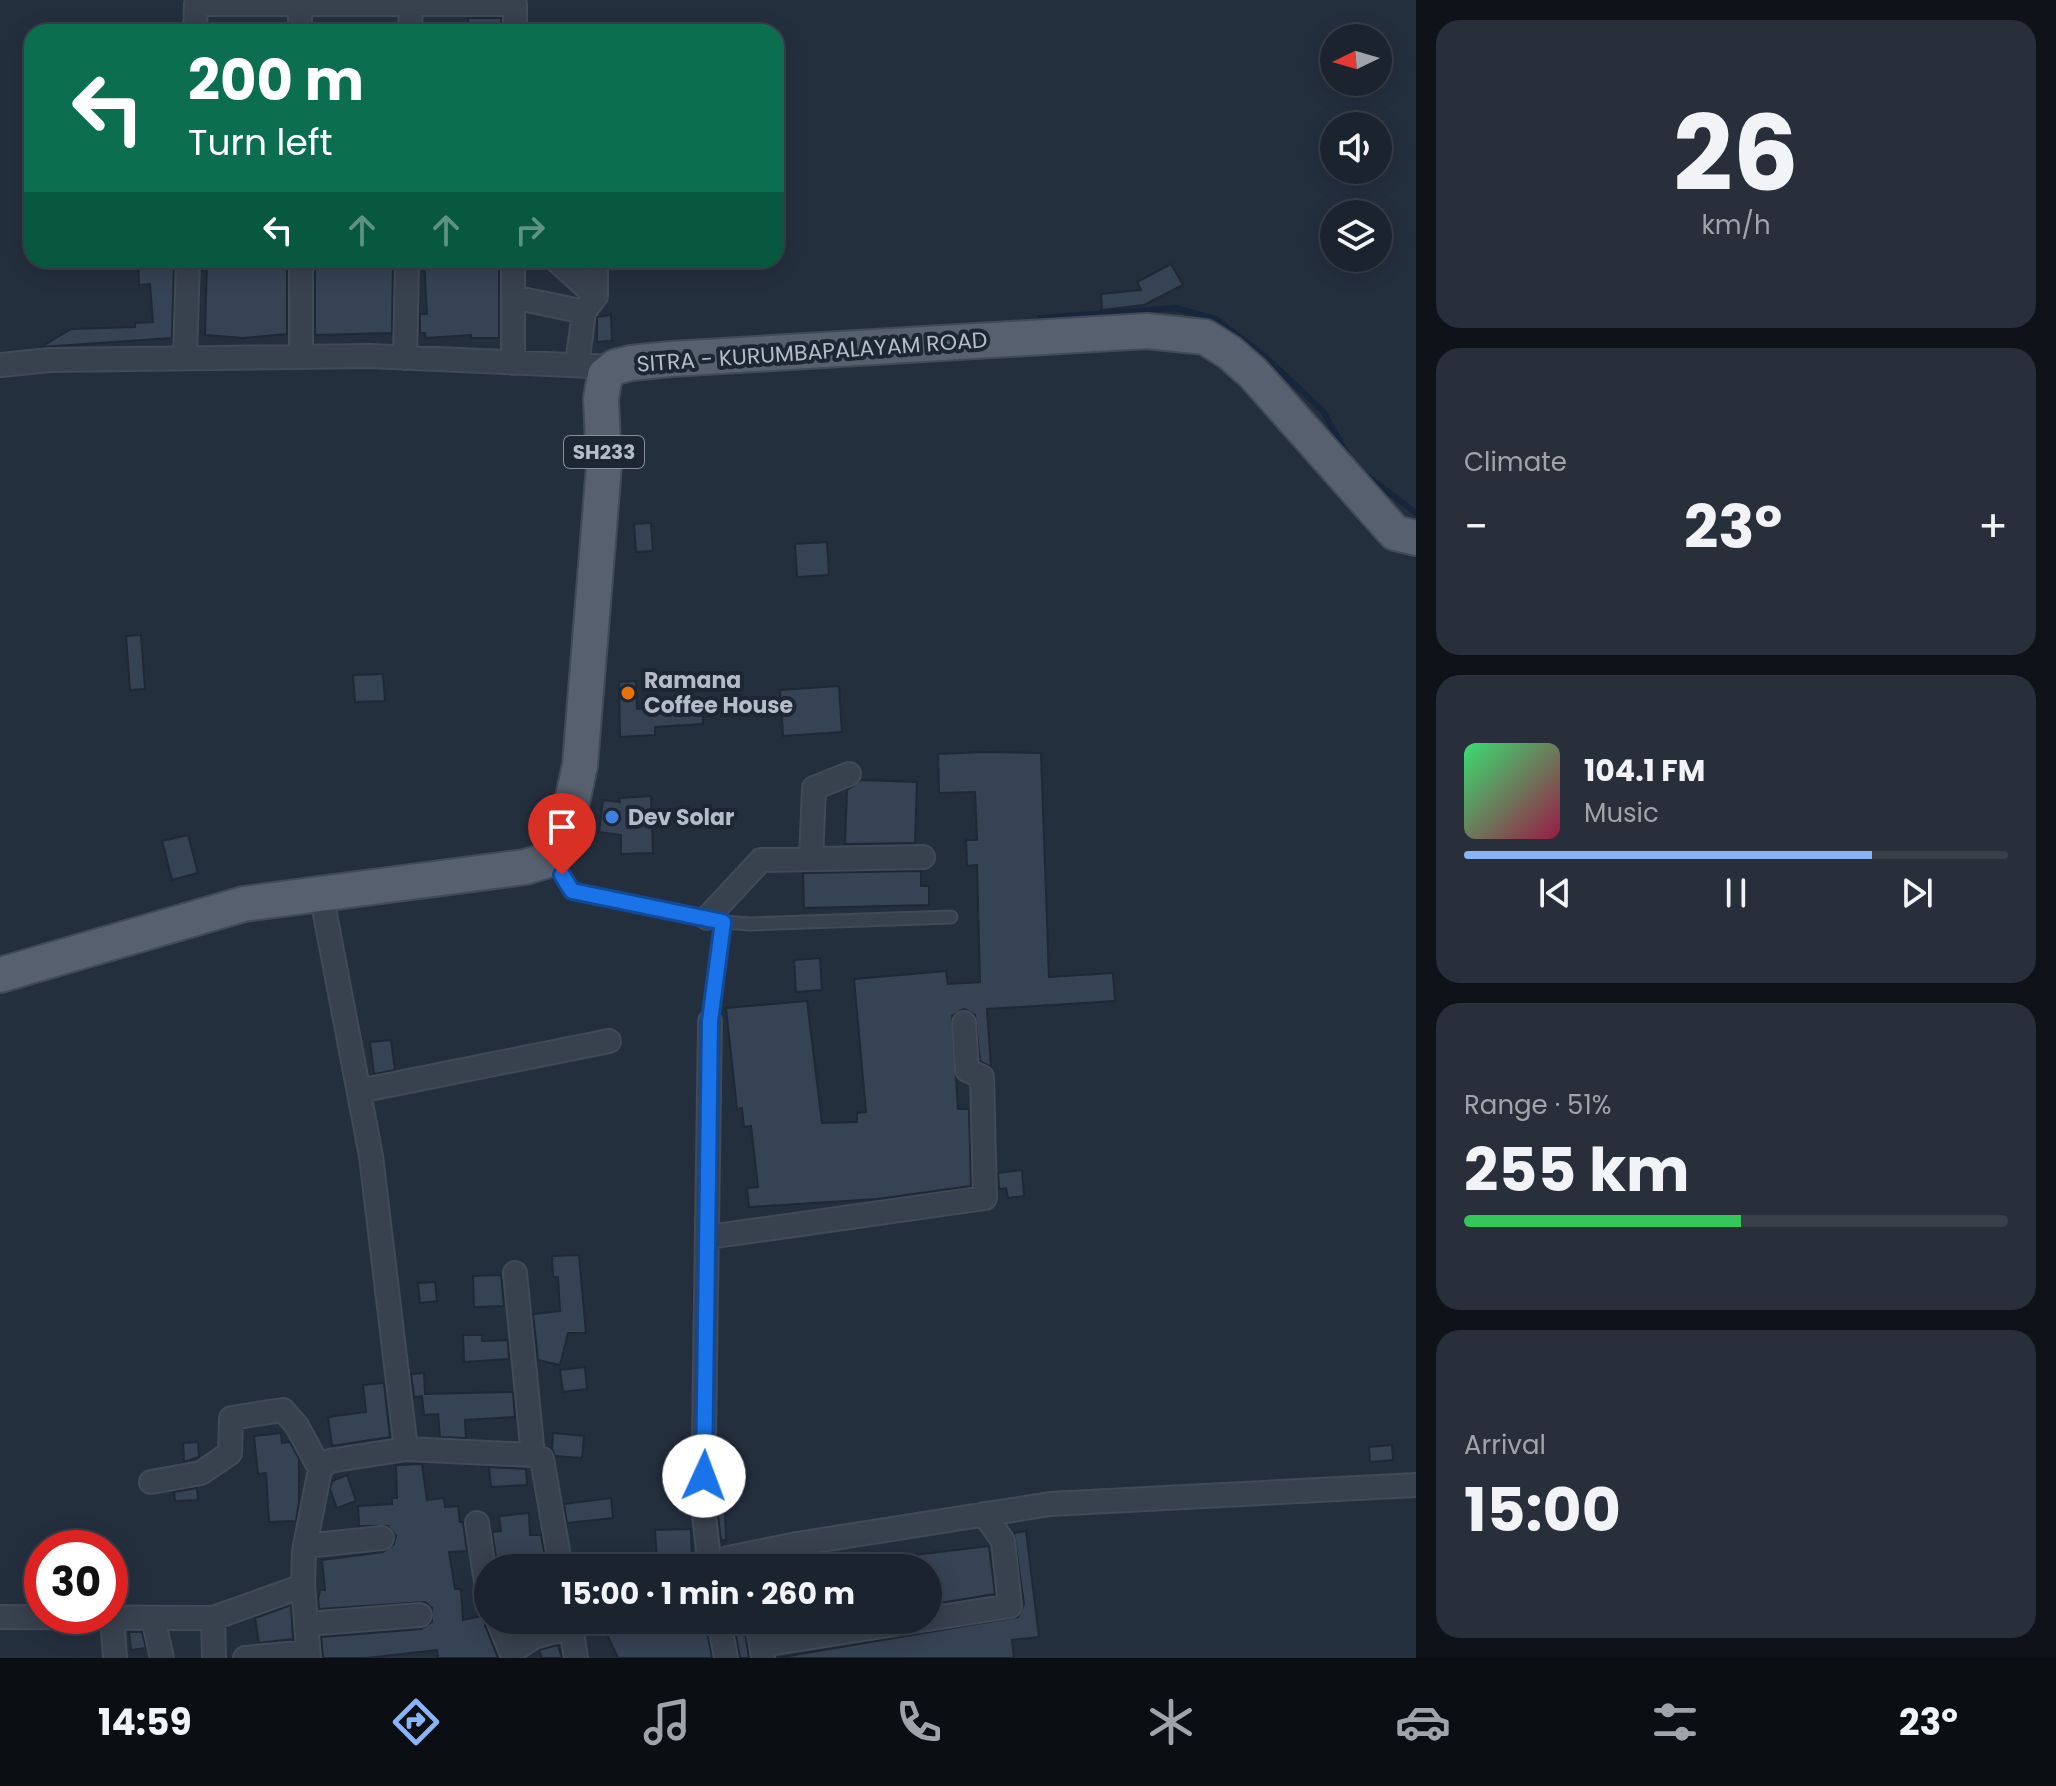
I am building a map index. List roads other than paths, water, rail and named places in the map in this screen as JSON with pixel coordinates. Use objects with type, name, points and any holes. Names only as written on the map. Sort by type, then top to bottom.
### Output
[{"type":"main road","name":"SITRA - KURUMBAPALAYAM ROAD","points":[[552,859],[569,823],[580,765],[604,466],[601,399],[605,375],[615,367],[671,359],[1131,332],[1205,337],[1253,373],[1395,533],[1416,538]]},
{"type":"main road","points":[[0,975],[244,904],[525,867],[552,859]]},
{"type":"street","points":[[195,24],[196,4],[515,4],[515,24]]},
{"type":"street","points":[[300,4],[300,24]]},
{"type":"street","points":[[410,24],[411,4]]},
{"type":"street","points":[[185,358],[188,268]]},
{"type":"street","points":[[301,268],[301,357]]},
{"type":"street","points":[[405,358],[407,268]]},
{"type":"street","points":[[513,268],[513,363]]},
{"type":"street","points":[[562,268],[590,304]]},
{"type":"street","points":[[577,365],[595,268]]},
{"type":"street","points":[[513,297],[590,304]]},
{"type":"street","points":[[0,365],[50,360],[301,357],[615,367]]},
{"type":"street","points":[[811,859],[814,788],[849,774]]},
{"type":"street","points":[[715,920],[761,860],[923,857]]},
{"type":"street","points":[[321,893],[371,1156],[406,1449]]},
{"type":"street","points":[[708,1554],[703,1506],[710,1021]]},
{"type":"street","points":[[709,1237],[985,1198],[982,1077],[967,1070],[964,1023]]},
{"type":"street","points":[[359,1091],[609,1041]]},
{"type":"street","points":[[515,1273],[533,1455]]},
{"type":"street","points":[[151,1482],[201,1473],[230,1453],[231,1418],[283,1410],[297,1426],[320,1469]]},
{"type":"street","points":[[245,1658],[309,1655],[303,1586],[305,1546],[320,1469],[329,1461],[406,1449],[533,1455],[542,1459],[559,1554]]},
{"type":"street","points":[[781,1554],[1050,1504],[1416,1485]]},
{"type":"street","points":[[942,1617],[1010,1606],[1003,1541],[984,1514]]},
{"type":"street","points":[[477,1523],[482,1554]]},
{"type":"street","points":[[305,1546],[382,1538]]},
{"type":"street","points":[[128,1617],[213,1618],[303,1586]]},
{"type":"street","points":[[306,1624],[420,1615]]},
{"type":"street","points":[[0,1617],[24,1617]]},
{"type":"street","points":[[153,1618],[162,1658]]},
{"type":"street","points":[[213,1618],[214,1658]]},
{"type":"street","points":[[113,1634],[115,1658]]},
{"type":"street","points":[[504,1634],[511,1652],[541,1634]]},
{"type":"street","points":[[573,1634],[576,1658]]},
{"type":"street","points":[[722,1634],[726,1658]]},
{"type":"street","points":[[763,1651],[850,1634]]},
{"type":"lane","points":[[552,859],[572,891],[715,920],[951,917]]},
{"type":"lane","points":[[710,1021],[715,920]]},
{"type":"waterway","points":[[1040,318],[1175,308],[1216,319],[1262,354],[1323,411],[1349,458]]},
{"type":"waterway","points":[[1362,472],[1416,513]]},
{"type":"place","name":"Ramana Coffee House","points":[[628,693]]},
{"type":"place","name":"Dev Solar","points":[[612,817]]}]
